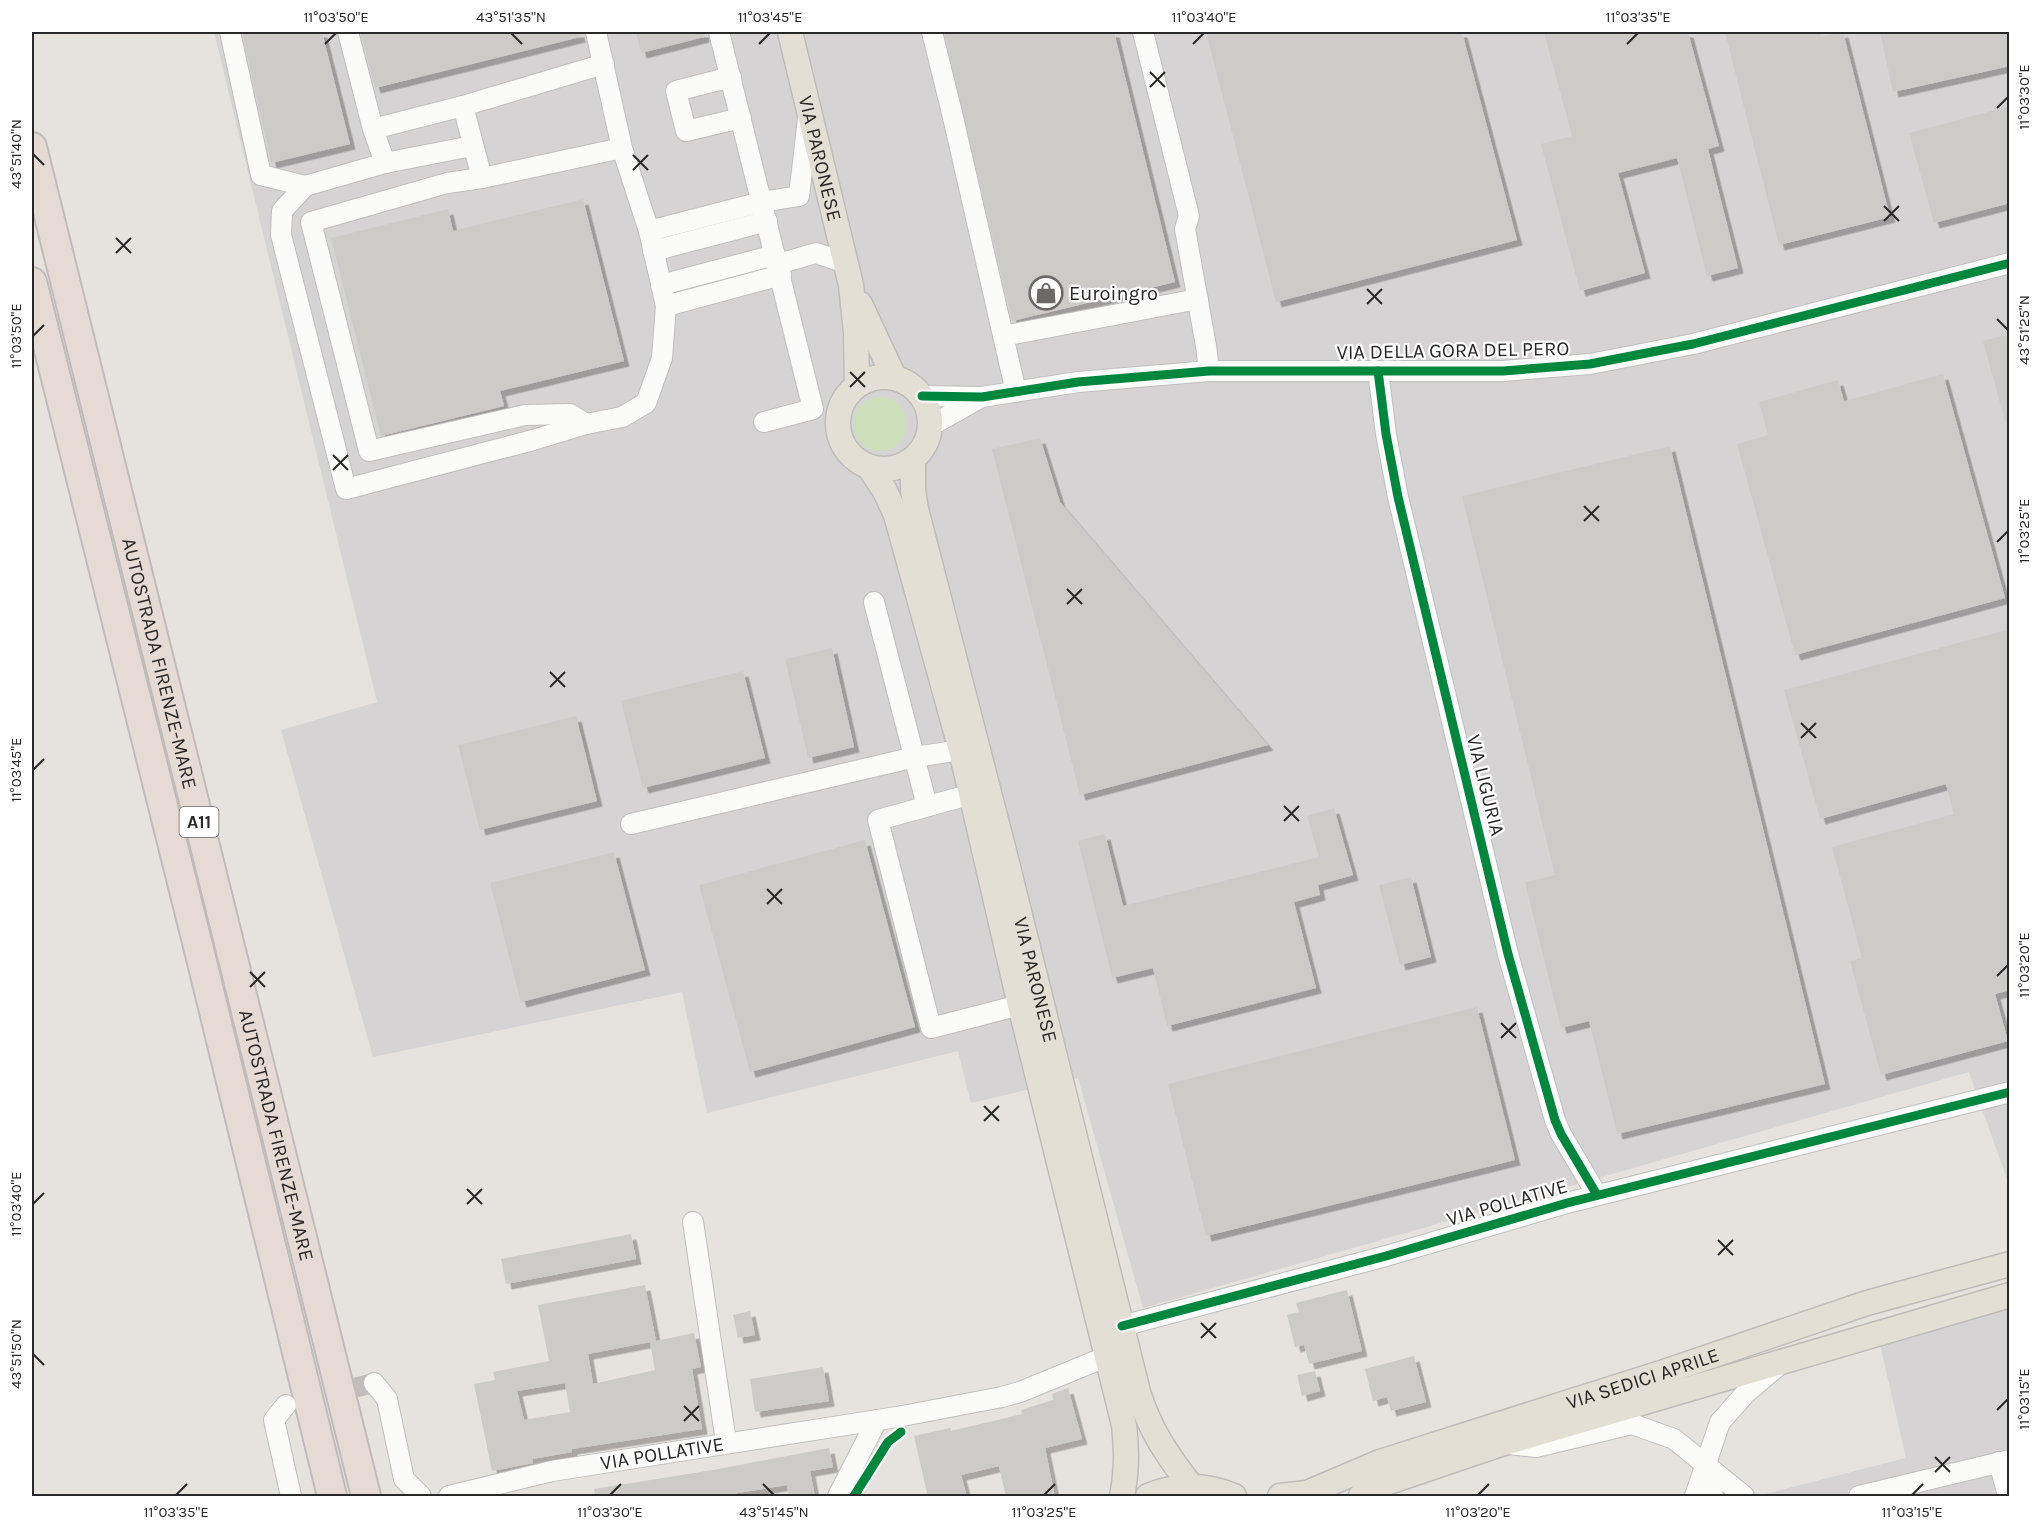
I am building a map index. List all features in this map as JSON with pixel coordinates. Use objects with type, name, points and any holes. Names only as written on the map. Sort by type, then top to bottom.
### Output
[{"type":"highway","name":"AUTOSTRADA FIRENZE-MARE","points":[[32,147],[366,1497]]},
{"type":"highway","name":"AUTOSTRADA FIRENZE-MARE","points":[[32,282],[201,958],[332,1497]]},
{"type":"main road","name":"VIA PARONESE","points":[[790,32],[849,274],[856,332],[857,385],[846,395],[840,408],[838,429],[846,449],[856,459],[869,466],[885,491],[896,515],[961,750],[1020,1005],[1124,1425],[1127,1470],[1122,1497]]},
{"type":"main road","name":"VIA PARONESE","points":[[849,274],[894,377]]},
{"type":"main road","points":[[857,385],[874,378],[894,377],[914,387],[929,410],[930,426]]},
{"type":"main road","name":"VIA PARONESE","points":[[930,426],[928,438],[914,459],[913,490],[916,509],[1145,1413],[1165,1452],[1191,1486]]},
{"type":"main road","points":[[869,466],[884,469],[900,466],[914,459]]},
{"type":"main road","name":"VIA SEDICI APRILE","points":[[1280,1497],[1307,1493],[1380,1462],[1664,1372],[1868,1303],[2010,1264]]},
{"type":"main road","name":"VIA SEDICI APRILE","points":[[1361,1497],[1386,1483],[1501,1444],[2010,1295]]},
{"type":"main road","points":[[1148,1497],[1167,1490],[1191,1486],[1211,1488],[1234,1497]]},
{"type":"street","points":[[230,32],[261,175],[305,186],[386,163],[472,146]]},
{"type":"street","points":[[348,32],[373,129],[386,163]]},
{"type":"street","points":[[305,186],[282,212],[281,235],[346,489],[586,424],[622,417],[646,403],[662,358],[666,306],[649,231],[622,148],[596,32]]},
{"type":"street","points":[[719,32],[813,409],[764,422]]},
{"type":"street","points":[[932,32],[1016,392]]},
{"type":"street","points":[[1143,32],[1189,216],[1185,229],[1209,371]]},
{"type":"street","points":[[373,129],[463,106],[604,64]]},
{"type":"street","points":[[731,77],[676,91],[686,131],[741,118]]},
{"type":"street","points":[[463,106],[482,178]]},
{"type":"street","points":[[649,231],[762,201],[799,196],[810,109]]},
{"type":"street","points":[[586,424],[570,414],[525,415],[369,451],[311,222],[447,183],[482,178],[622,148]]},
{"type":"street","points":[[653,251],[767,221]]},
{"type":"street","points":[[666,306],[816,253],[849,274]]},
{"type":"street","name":"VIA DELLA GORA DEL PERO","points":[[922,396],[982,397],[1078,382],[1209,371],[1503,371],[1590,364],[1693,345],[2010,263]]},
{"type":"street","points":[[661,285],[778,265]]},
{"type":"street","points":[[1002,330],[1198,299]]},
{"type":"street","name":"VIA LIGURIA","points":[[1378,371],[1386,434],[1398,497],[1508,954],[1561,1134],[1597,1195]]},
{"type":"street","name":"VIA DELLA GORA DEL PERO","points":[[930,426],[982,397]]},
{"type":"street","points":[[874,602],[927,806]]},
{"type":"street","points":[[631,824],[915,757],[961,750]]},
{"type":"street","points":[[972,794],[878,820],[931,1028],[1020,1005]]},
{"type":"street","name":"VIA POLLATIVE","points":[[1122,1326],[1386,1256],[1597,1195],[2010,1092]]},
{"type":"street","points":[[693,1222],[726,1442]]},
{"type":"street","name":"VIA POLLATIVE","points":[[449,1497],[552,1471],[877,1420],[1002,1397],[1020,1392],[1108,1356]]},
{"type":"street","points":[[1695,1497],[1720,1422],[1745,1394],[1786,1360]]},
{"type":"street","points":[[374,1383],[387,1399],[404,1479],[421,1497]]},
{"type":"street","points":[[286,1405],[274,1420],[291,1497]]},
{"type":"street","points":[[838,1497],[877,1420]]},
{"type":"street","points":[[1501,1444],[1536,1447],[1632,1424],[1674,1439],[1744,1497]]},
{"type":"street","points":[[1859,1497],[2004,1461],[2008,1497]]},
{"type":"street","points":[[1705,1464],[1713,1497]]},
{"type":"shaded area","points":[[214,32],[2009,32],[2009,1185],[1969,1072],[1143,1308],[1078,1078],[971,1103],[958,1051],[707,1113],[682,992],[373,1057],[281,730],[377,702]]},
{"type":"shaded area","points":[[2009,1303],[2009,1496],[1757,1496],[1906,1458],[1879,1340]]},
{"type":"green space","points":[[880,397],[890,399],[899,405],[905,414],[907,424],[905,434],[899,443],[890,449],[880,451],[870,449],[861,443],[855,434],[853,424],[855,414],[861,405],[870,399]]},
{"type":"building","points":[[242,32],[322,32],[350,144],[271,163]]},
{"type":"building","points":[[360,32],[579,32],[580,37],[375,88]]},
{"type":"building","points":[[636,32],[704,32],[704,37],[641,53]]},
{"type":"building","points":[[944,32],[1114,32],[1175,282],[1012,321]]},
{"type":"building","points":[[1206,32],[1462,32],[1517,240],[1276,302]]},
{"type":"building","points":[[1544,32],[1688,32],[1719,146],[1708,149],[1738,268],[1707,276],[1677,158],[1618,173],[1645,273],[1580,291],[1541,144],[1572,136]]},
{"type":"building","points":[[1725,32],[1820,32],[1821,37],[1843,32],[1890,217],[1779,245]]},
{"type":"building","points":[[1880,32],[2010,32],[2010,66],[1893,92]]},
{"type":"building","points":[[2010,106],[2010,203],[1934,223],[1909,133]]},
{"type":"building","points":[[583,199],[624,361],[500,391],[504,406],[381,436],[331,238],[448,209],[453,231]]},
{"type":"building","points":[[2010,334],[2010,420],[2005,421],[1983,341]]},
{"type":"building","points":[[1943,374],[2005,598],[1795,655],[1737,444],[1768,435],[1759,402],[1838,380],[1844,401]]},
{"type":"building","points":[[1040,438],[1060,502],[1268,745],[1080,795],[992,449]]},
{"type":"building","points":[[1670,446],[1825,1084],[1617,1134],[1589,1021],[1561,1028],[1525,882],[1555,875],[1462,496]]},
{"type":"building","points":[[2010,629],[2010,990],[1995,994],[2008,1041],[1881,1075],[1850,961],[1862,958],[1832,847],[1954,814],[1946,784],[1820,819],[1784,690]]},
{"type":"building","points":[[832,648],[854,747],[808,758],[785,659]]},
{"type":"building","points":[[743,671],[765,758],[643,788],[621,701]]},
{"type":"building","points":[[576,716],[597,801],[480,830],[458,745]]},
{"type":"building","points":[[1334,808],[1353,875],[1318,885],[1320,895],[1294,902],[1316,988],[1167,1026],[1153,968],[1112,978],[1078,841],[1105,834],[1123,906],[1319,857],[1307,816]]},
{"type":"building","points":[[865,840],[915,1027],[750,1072],[699,885]]},
{"type":"building","points":[[614,852],[645,970],[521,1002],[490,883]]},
{"type":"building","points":[[1411,877],[1431,957],[1400,965],[1379,885]]},
{"type":"building","points":[[1477,1007],[1515,1160],[1206,1236],[1168,1084]]},
{"type":"building","points":[[631,1234],[636,1259],[506,1284],[501,1259]]},
{"type":"building","points":[[645,1285],[656,1341],[694,1333],[701,1367],[692,1369],[702,1429],[572,1449],[572,1452],[532,1459],[533,1463],[492,1471],[474,1384],[495,1380],[493,1372],[549,1361],[538,1305]],"holes":[[[650,1342],[655,1370],[593,1384],[588,1354]],[[565,1383],[570,1412],[524,1420],[517,1391]]]},
{"type":"building","points":[[1347,1290],[1362,1351],[1309,1364],[1304,1345],[1295,1347],[1287,1315],[1299,1312],[1296,1303]]},
{"type":"building","points":[[750,1311],[755,1335],[738,1338],[733,1315]]},
{"type":"building","points":[[1414,1356],[1426,1402],[1391,1411],[1387,1397],[1373,1401],[1365,1369]]},
{"type":"building","points":[[823,1367],[829,1401],[755,1412],[750,1379]]},
{"type":"building","points":[[1315,1371],[1320,1391],[1302,1396],[1297,1375]]},
{"type":"building","points":[[1068,1388],[1082,1439],[1045,1448],[1055,1497],[1006,1497],[999,1466],[961,1475],[967,1497],[928,1497],[914,1436],[950,1428],[951,1431],[1022,1414],[1021,1410],[1053,1400],[1052,1394]]},
{"type":"building","points":[[829,1448],[833,1467],[810,1471],[815,1497],[789,1497],[787,1485],[737,1493],[737,1497],[595,1497],[594,1489]]},
{"type":"tunnel","points":[[297,1402],[374,1383]]},
{"type":"cycle path","points":[[922,396],[982,397],[1078,382],[1209,371],[1503,371],[1590,364],[1693,344],[2010,263]]},
{"type":"cycle path","points":[[1378,371],[1386,434],[1398,497],[1508,954],[1555,1120],[1597,1195]]},
{"type":"cycle path","points":[[1122,1326],[1386,1256],[1567,1203],[2010,1092]]},
{"type":"cycle path","points":[[854,1496],[888,1442],[901,1432]]},
{"type":"place","name":"Euroingro","points":[[1046,293]]}]
